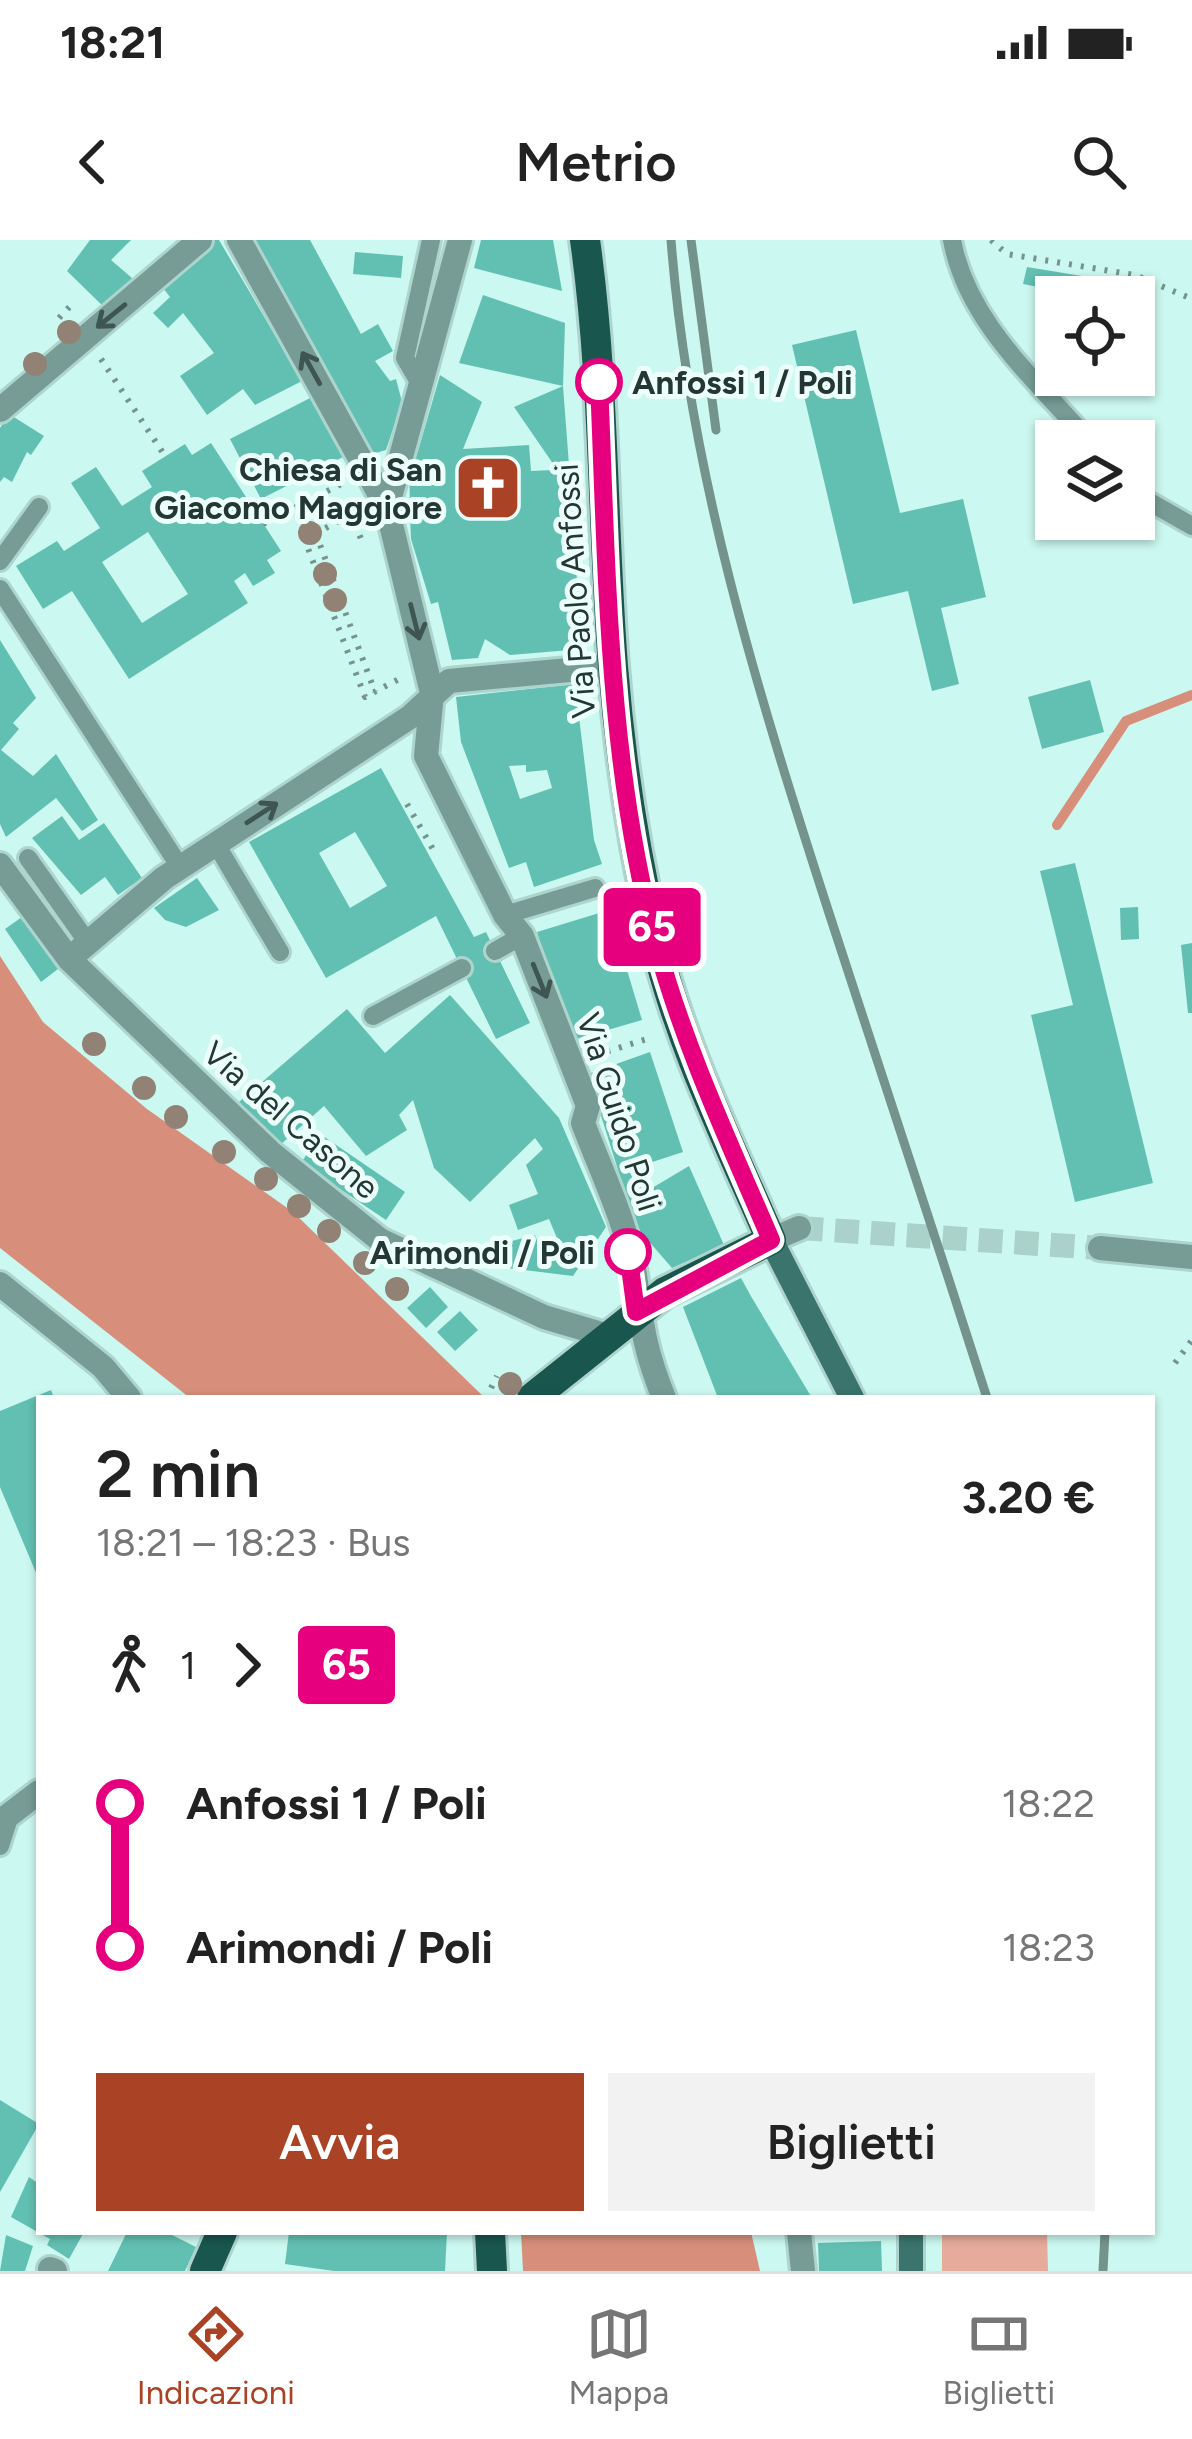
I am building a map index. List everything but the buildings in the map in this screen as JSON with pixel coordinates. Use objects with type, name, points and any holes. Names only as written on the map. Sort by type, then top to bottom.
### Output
[{"type":"main road","name":"Via Paolo Anfossi","points":[[584,240],[598,375],[621,749],[654,937],[681,1031],[785,1234],[851,1395]]},
{"type":"main road","points":[[543,1394],[605,1335],[665,1292],[785,1234]]},
{"type":"main road","points":[[205,2271],[221,2235]]},
{"type":"main road","points":[[490,2235],[492,2271]]},
{"type":"main road","points":[[911,2235],[911,2271]]},
{"type":"street","points":[[0,410],[200,240]]},
{"type":"street","points":[[239,240],[387,508]]},
{"type":"street","name":"Via Guido Poli","points":[[460,240],[387,508],[432,693],[425,756],[515,912],[588,1106],[583,1123],[621,1223],[636,1282],[642,1342],[663,1395]]},
{"type":"street","points":[[77,942],[180,867],[218,848],[410,717],[449,681],[613,666]]},
{"type":"street","name":"Via del Casone","points":[[0,865],[271,1152],[380,1240],[544,1317],[605,1335]]},
{"type":"street","points":[[1100,1247],[1192,1257]]},
{"type":"street","points":[[0,1284],[103,1367],[126,1395]]},
{"type":"street","points":[[5,1818],[36,1794]]},
{"type":"street","points":[[799,2235],[803,2271]]},
{"type":"lane","name":"Via Guido Poli","points":[[422,387],[405,358],[430,240]]},
{"type":"lane","points":[[952,240],[959,276],[978,312],[1071,420]]},
{"type":"lane","points":[[1155,505],[1192,526]]},
{"type":"lane","points":[[0,561],[40,507]]},
{"type":"lane","points":[[0,589],[180,867]]},
{"type":"lane","points":[[218,848],[280,952]]},
{"type":"lane","points":[[28,858],[77,942]]},
{"type":"lane","points":[[515,912],[595,887]]},
{"type":"lane","points":[[495,951],[522,936]]},
{"type":"lane","points":[[373,1016],[462,968]]},
{"type":"lane","points":[[0,1846],[5,1818]]},
{"type":"path","points":[[991,240],[1007,254],[1135,275],[1192,299]]},
{"type":"path","points":[[99,356],[165,456]]},
{"type":"path","points":[[263,524],[367,471]]},
{"type":"path","points":[[351,513],[316,534],[303,535],[364,697],[403,676]]},
{"type":"path","points":[[316,534],[376,692]]},
{"type":"path","points":[[342,638],[354,634]]},
{"type":"path","points":[[407,804],[434,851]]},
{"type":"path","points":[[587,1058],[656,1036]]},
{"type":"path","points":[[1175,1363],[1192,1340]]},
{"type":"path","points":[[490,1388],[497,1376]]},
{"type":"shaded area","points":[[0,956],[43,1022],[147,1109],[293,1212],[482,1395],[186,1395],[0,1248]]},
{"type":"shaded area","points":[[521,2235],[752,2235],[760,2271],[523,2271]]},
{"type":"shaded area","points":[[942,2235],[1047,2235],[1048,2271],[942,2271]]},
{"type":"waterway","points":[[1057,825],[1126,721],[1192,695]]},
{"type":"tunnel","points":[[799,1228],[1100,1248]]},
{"type":"railway","points":[[671,240],[693,412],[730,581],[803,830],[986,1395]]},
{"type":"railway","points":[[691,240],[716,430]]},
{"type":"railway","points":[[1103,2271],[1105,2235]]},
{"type":"bus line","name":"65","points":[[599,382],[621,749],[654,937],[681,1031],[771,1240],[665,1292],[636,1312],[636,1282],[628,1252]]},
{"type":"place","name":"Anfossi 1 / Poli","points":[[599,382]]},
{"type":"place","name":"Chiesa di San Giacomo Maggiore","points":[[488,488]]},
{"type":"place","name":"Arimondi / Poli","points":[[628,1252]]}]
